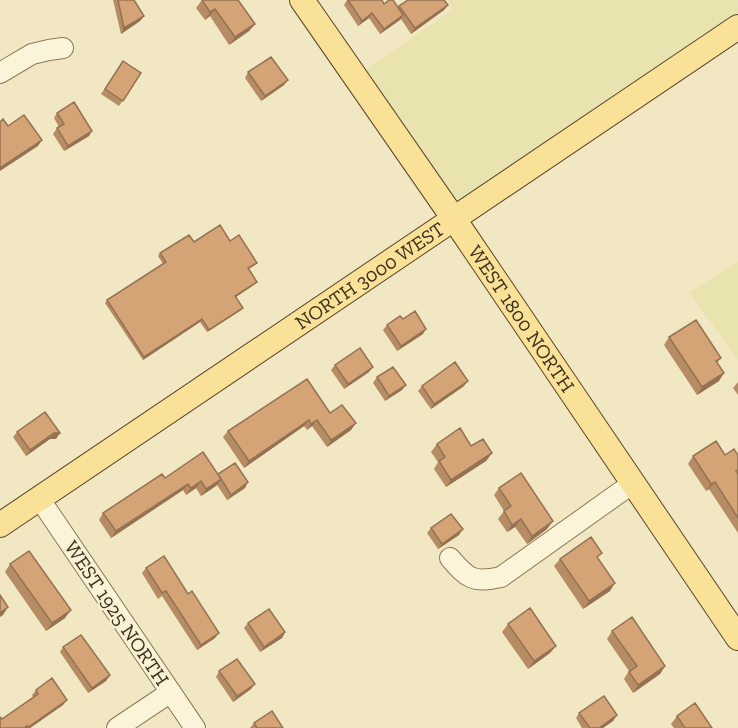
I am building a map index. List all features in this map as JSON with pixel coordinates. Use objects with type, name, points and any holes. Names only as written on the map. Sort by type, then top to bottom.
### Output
[{"type":"main road","name":"WEST 1800 NORTH","points":[[302,0],[454,219],[738,638]]},
{"type":"main road","name":"NORTH 3000 WEST","points":[[0,525],[738,27]]},
{"type":"street","points":[[0,73],[32,54],[63,48]]},
{"type":"street","points":[[450,558],[464,574],[475,579],[486,580],[501,577],[633,483]]},
{"type":"street","name":"WEST 1925 NORTH","points":[[39,498],[195,728]]},
{"type":"street","points":[[117,728],[171,692]]},
{"type":"shaded area","points":[[447,0],[738,0],[738,16],[456,205],[361,73],[453,9]]},
{"type":"shaded area","points":[[738,262],[738,360],[689,292]]},
{"type":"building","points":[[118,0],[134,0],[144,16],[124,28]]},
{"type":"building","points":[[202,0],[238,0],[255,24],[235,37],[215,9],[210,12]]},
{"type":"building","points":[[348,0],[382,0],[384,4],[393,0],[403,15],[384,29],[372,13],[362,21]]},
{"type":"building","points":[[408,0],[444,0],[448,5],[415,28],[399,6]]},
{"type":"building","points":[[271,57],[288,80],[265,96],[248,72]]},
{"type":"building","points":[[123,61],[141,73],[123,101],[105,89]]},
{"type":"building","points":[[74,102],[92,131],[68,146],[57,128],[64,124],[57,113]]},
{"type":"building","points":[[24,115],[42,140],[0,168],[0,122],[3,119],[8,126]]},
{"type":"building","points":[[220,225],[230,241],[239,235],[257,263],[248,268],[257,282],[235,296],[243,308],[209,330],[202,319],[144,357],[107,300],[166,262],[160,253],[189,235],[194,242]]},
{"type":"building","points":[[415,311],[426,329],[401,346],[387,325],[400,316],[403,319]]},
{"type":"building","points":[[696,320],[721,358],[716,361],[724,373],[702,387],[669,337]]},
{"type":"building","points":[[360,348],[373,367],[348,384],[335,365]]},
{"type":"building","points":[[455,362],[468,381],[434,404],[422,386]]},
{"type":"building","points":[[393,367],[406,385],[389,396],[377,377]]},
{"type":"building","points":[[307,379],[330,413],[342,405],[356,423],[331,440],[317,420],[311,424],[309,420],[249,461],[228,431]]},
{"type":"building","points":[[45,412],[60,433],[54,433],[30,450],[17,432]]},
{"type":"building","points":[[460,428],[471,446],[483,439],[492,453],[451,480],[439,461],[445,457],[437,444]]},
{"type":"building","points":[[716,441],[725,455],[734,449],[738,455],[738,470],[736,471],[738,474],[738,518],[715,482],[711,484],[693,456]]},
{"type":"building","points":[[203,452],[221,479],[206,489],[201,481],[191,488],[188,484],[116,531],[103,513],[162,474],[165,478]]},
{"type":"building","points":[[235,463],[248,482],[231,495],[218,474]]},
{"type":"building","points":[[521,473],[553,521],[532,536],[521,519],[512,525],[504,511],[511,506],[499,488]]},
{"type":"building","points":[[451,514],[463,529],[442,544],[431,528]]},
{"type":"building","points":[[591,537],[602,553],[597,557],[615,583],[589,601],[560,559]]},
{"type":"building","points":[[29,551],[71,610],[52,623],[10,564]]},
{"type":"building","points":[[164,556],[188,594],[192,591],[219,633],[201,645],[166,591],[162,593],[146,568]]},
{"type":"building","points":[[0,595],[8,607],[0,613]]},
{"type":"building","points":[[530,608],[556,646],[534,661],[508,624]]},
{"type":"building","points":[[269,609],[285,632],[264,647],[248,623]]},
{"type":"building","points":[[632,617],[665,666],[638,685],[629,672],[637,666],[612,631]]},
{"type":"building","points":[[81,635],[110,675],[92,688],[63,647]]},
{"type":"building","points":[[237,659],[255,684],[237,696],[219,671]]},
{"type":"building","points":[[52,678],[67,700],[27,728],[27,726],[0,728],[0,717],[2,719],[38,694],[36,690]]},
{"type":"building","points":[[604,696],[617,715],[599,728],[590,728],[579,713]]},
{"type":"building","points":[[695,703],[712,728],[685,728],[677,716]]},
{"type":"building","points":[[272,711],[283,728],[257,728],[254,723]]}]
